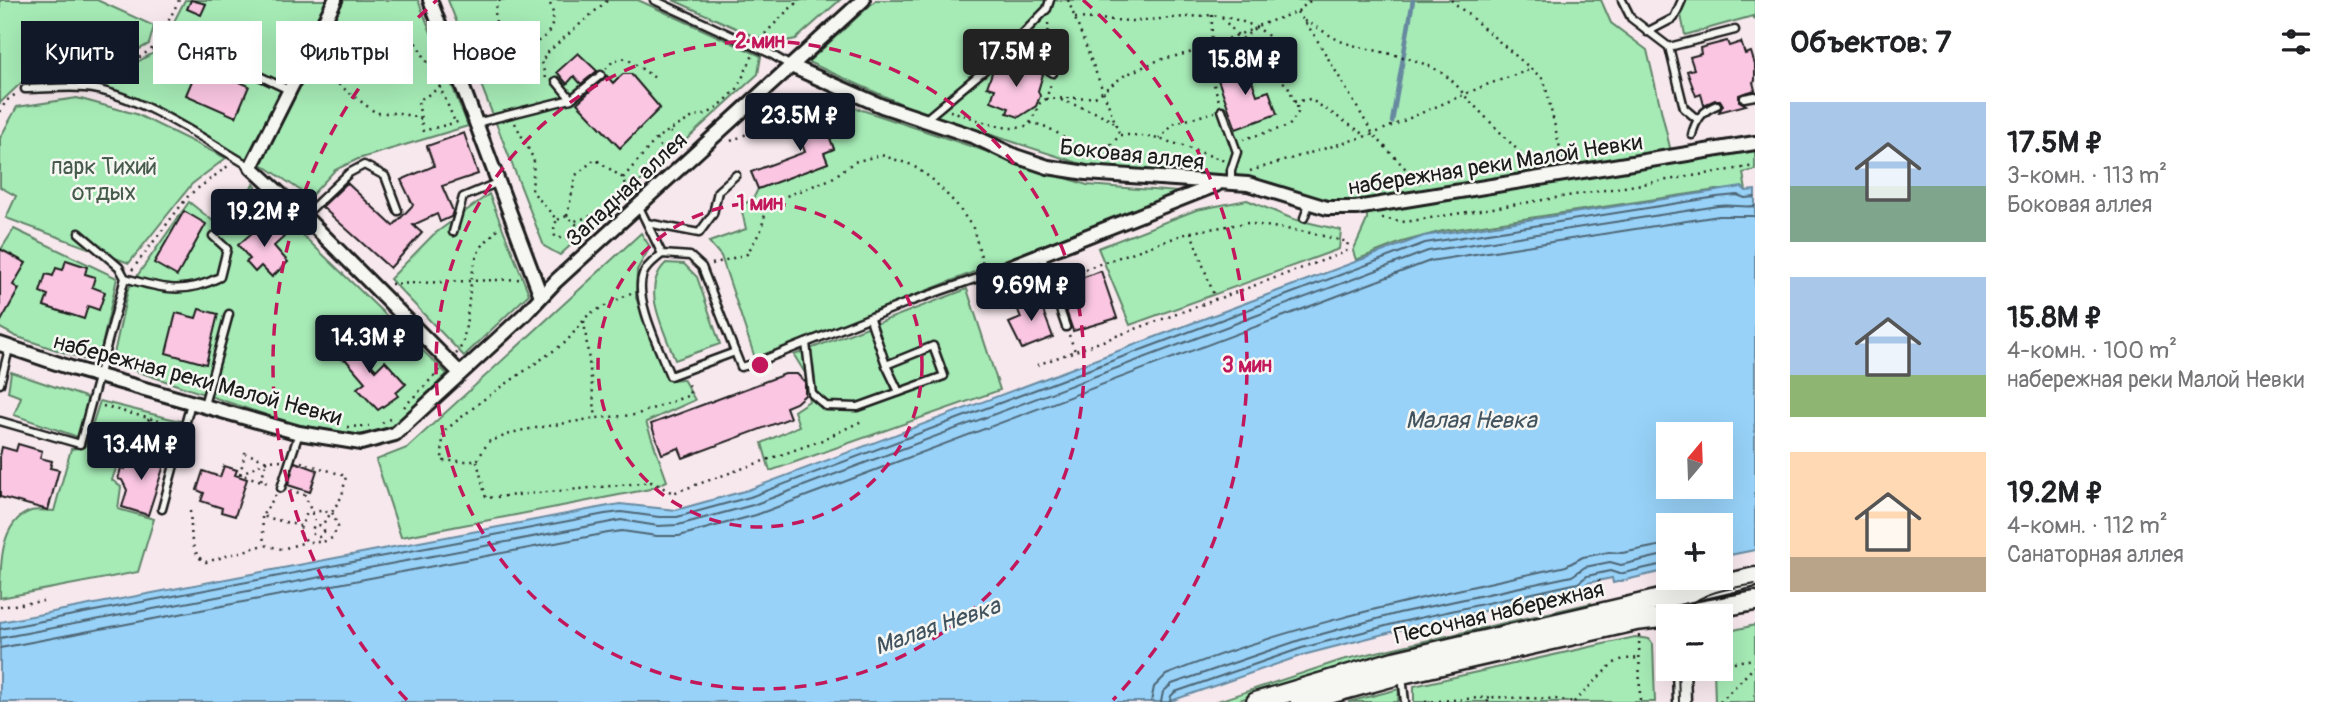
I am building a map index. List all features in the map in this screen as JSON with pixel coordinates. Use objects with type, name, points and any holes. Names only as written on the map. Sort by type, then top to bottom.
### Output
[{"type":"main road","name":"Песочная набережная","points":[[1256,702],[1394,661],[1755,578]]},
{"type":"main road","name":"Песочная набережная","points":[[1733,605],[1755,601]]},
{"type":"main road","name":"Песочная набережная","points":[[1300,702],[1402,674],[1656,619]]},
{"type":"street","points":[[335,0],[251,167],[304,216],[460,373]]},
{"type":"street","points":[[430,0],[541,296]]},
{"type":"street","name":"Западная аллея","points":[[541,296],[863,0]]},
{"type":"street","name":"Боковая аллея","points":[[791,66],[882,106],[975,137],[1031,163],[1058,169],[1225,184]]},
{"type":"street","name":"набережная реки Малой Невки","points":[[1009,267],[1225,184],[1264,187],[1326,208],[1356,208],[1755,143]]},
{"type":"street","name":"набережная реки Малой Невки","points":[[5,346],[299,433],[362,443],[396,434],[541,296]]},
{"type":"street","points":[[1682,604],[1686,594]]},
{"type":"street","points":[[1681,681],[1682,702]]},
{"type":"lane","name":"Боковая аллея","points":[[654,0],[791,66]]},
{"type":"lane","points":[[924,121],[1002,55],[1047,9],[1050,0]]},
{"type":"lane","points":[[1622,0],[1631,18],[1669,47],[1684,108],[1698,120]]},
{"type":"lane","points":[[1647,32],[1674,18],[1682,0]]},
{"type":"lane","points":[[1669,47],[1735,30]]},
{"type":"lane","points":[[1002,55],[1036,61],[1054,73]]},
{"type":"lane","points":[[475,120],[571,99],[601,75]]},
{"type":"lane","points":[[262,78],[289,90]]},
{"type":"lane","points":[[556,81],[571,99]]},
{"type":"lane","points":[[24,89],[84,88],[116,94],[171,120],[251,167]]},
{"type":"lane","points":[[1744,98],[1755,96]]},
{"type":"lane","points":[[1692,135],[1702,113],[1717,104]]},
{"type":"lane","points":[[1222,110],[1237,152],[1225,184]]},
{"type":"lane","points":[[304,216],[349,173],[364,165],[385,176],[398,211]]},
{"type":"lane","points":[[648,223],[699,233],[713,214],[719,191],[736,175]]},
{"type":"lane","points":[[453,232],[463,198],[499,182]]},
{"type":"lane","points":[[1304,218],[1310,204]]},
{"type":"lane","points":[[638,206],[662,254]]},
{"type":"lane","points":[[79,233],[119,267],[125,278],[159,289],[201,287],[220,278],[227,248],[213,236]]},
{"type":"lane","points":[[735,352],[670,376],[640,295],[642,277],[649,265],[662,254],[690,256],[702,267],[741,367],[753,365],[1009,267]]},
{"type":"lane","points":[[1041,254],[1066,327]]},
{"type":"lane","points":[[0,421],[80,444],[125,278]]},
{"type":"lane","points":[[1034,287],[1061,278]]},
{"type":"lane","points":[[162,509],[184,428],[198,404],[229,314]]},
{"type":"lane","points":[[870,319],[877,344],[899,392]]},
{"type":"lane","points":[[806,343],[812,394],[826,407],[858,407],[944,376],[933,346],[886,365]]},
{"type":"lane","points":[[0,384],[5,346]]},
{"type":"lane","points":[[281,488],[299,433]]},
{"type":"lane","points":[[1402,674],[1405,702]]},
{"type":"path","points":[[84,88],[156,46],[179,0]]},
{"type":"path","points":[[500,0],[495,12],[498,31],[513,43],[522,46],[541,41],[548,34],[553,16],[548,0]]},
{"type":"path","points":[[556,81],[548,83],[541,62],[549,51],[608,0]]},
{"type":"path","points":[[623,178],[656,139],[695,116],[708,114],[737,89],[761,37],[801,0]]},
{"type":"path","points":[[1068,0],[1120,135]]},
{"type":"path","points":[[1046,99],[1095,97],[1125,75],[1159,60],[1211,46],[1297,12],[1311,0]]},
{"type":"path","points":[[1451,0],[1544,80],[1564,168]]},
{"type":"path","points":[[1297,12],[1373,134],[1424,189]]},
{"type":"path","points":[[1159,139],[1175,123],[1222,110],[1211,69],[1212,15]]},
{"type":"path","points":[[1075,18],[1133,21],[1220,16],[1255,28],[1270,39],[1278,61],[1273,74]]},
{"type":"path","points":[[1220,16],[1253,56],[1288,86],[1298,111],[1289,126],[1233,142]]},
{"type":"path","points":[[1304,22],[1320,27],[1338,40],[1430,65],[1458,85],[1464,95],[1538,171]]},
{"type":"path","points":[[421,119],[399,113],[376,113],[334,81],[332,60],[342,43],[394,26],[403,26],[441,87],[455,122]]},
{"type":"path","points":[[1211,69],[1255,28]]},
{"type":"path","points":[[1211,69],[1253,56]]},
{"type":"path","points":[[601,75],[613,61],[626,58],[655,79]]},
{"type":"path","points":[[1247,172],[1373,134],[1532,69]]},
{"type":"path","points":[[441,87],[418,101],[423,131],[455,122],[475,120]]},
{"type":"path","points":[[0,112],[6,101],[24,89]]},
{"type":"path","points":[[1058,99],[1100,114],[1117,125]]},
{"type":"path","points":[[1294,102],[1310,99],[1367,136]]},
{"type":"path","points":[[938,109],[1014,129],[1026,127],[1030,123],[1041,124],[1078,150],[1091,165],[1120,135],[1159,139],[1234,164]]},
{"type":"path","points":[[510,114],[534,160],[533,191],[557,220]]},
{"type":"path","points":[[656,139],[662,148],[668,151],[675,147],[677,139],[668,130]]},
{"type":"path","points":[[702,267],[747,254],[761,230],[768,203],[831,180],[854,162],[881,155],[912,165],[932,179],[957,205],[973,228],[987,274]]},
{"type":"path","points":[[125,278],[189,195],[238,159]]},
{"type":"path","points":[[567,216],[576,175],[596,159],[623,178],[628,188],[611,210],[575,221]]},
{"type":"path","points":[[1373,215],[1405,222],[1755,166]]},
{"type":"path","points":[[454,356],[461,350],[466,329],[467,297],[479,251],[510,211]]},
{"type":"path","points":[[567,216],[577,225],[575,234],[570,240],[555,237],[554,226],[557,220],[567,216]]},
{"type":"path","points":[[1037,365],[1346,252],[1348,242],[1306,232],[1246,223],[1191,232],[1061,278]]},
{"type":"path","points":[[1191,232],[1216,301]]},
{"type":"path","points":[[370,285],[535,278]]},
{"type":"path","points":[[477,461],[442,461],[443,432],[483,400],[566,342],[589,314],[641,290]]},
{"type":"path","points":[[584,320],[596,418]]},
{"type":"path","points":[[1066,327],[1075,351]]},
{"type":"path","points":[[402,408],[444,365]]},
{"type":"path","points":[[687,370],[690,395],[635,415],[596,418],[518,431],[488,442],[477,461],[486,498],[652,482],[673,493],[820,441],[864,420]]},
{"type":"path","points":[[103,406],[148,421],[184,428]]},
{"type":"path","points":[[341,427],[375,426],[394,417]]},
{"type":"path","points":[[140,444],[141,439],[137,434],[140,424],[148,421]]},
{"type":"path","points":[[141,439],[149,438],[152,431],[148,421]]},
{"type":"path","points":[[97,439],[122,439],[177,454]]},
{"type":"path","points":[[240,474],[245,453],[267,461]]},
{"type":"path","points":[[240,474],[267,461],[292,459],[346,476],[342,496],[319,526],[305,495],[281,488],[262,516],[264,545]]},
{"type":"path","points":[[240,474],[261,480],[267,461]]},
{"type":"path","points":[[190,511],[192,543],[198,558],[206,562],[264,545],[282,549],[307,542],[323,542],[332,538],[338,527],[332,512]]},
{"type":"path","points":[[307,542],[299,531],[306,515],[313,512],[332,512]]},
{"type":"path","points":[[262,516],[300,526]]},
{"type":"path","points":[[1599,580],[1603,596]]},
{"type":"path","points":[[0,607],[43,601]]},
{"type":"path","points":[[1638,631],[1641,658],[1640,702]]},
{"type":"path","points":[[1426,702],[1494,697],[1574,702],[1612,664],[1623,659],[1641,658]]},
{"type":"path","points":[[1733,662],[1755,659]]},
{"type":"path","points":[[1720,702],[1755,667]]},
{"type":"path","points":[[1488,702],[1494,697]]},
{"type":"path","points":[[1550,702],[1555,699]]},
{"type":"green space","points":[[0,0],[97,0],[153,26],[149,44],[139,49],[139,21],[21,21],[21,83],[0,103]]},
{"type":"green space","points":[[185,0],[328,0],[317,21],[276,21],[276,84],[285,84],[247,160],[156,107],[97,85],[139,84],[139,61],[153,53],[153,84],[262,84],[262,21],[174,21]]},
{"type":"green space","points":[[344,0],[418,0],[427,23],[427,84],[451,84],[468,126],[358,159],[335,170],[310,197],[260,163],[301,84],[413,84],[413,21],[333,21]]},
{"type":"green space","points":[[448,0],[638,0],[761,56],[758,74],[560,255],[544,246],[481,84],[540,84],[540,21],[456,21]]},
{"type":"green space","points":[[673,0],[840,0],[796,39],[771,44]]},
{"type":"green space","points":[[876,0],[1601,0],[1611,23],[1647,50],[1671,152],[1351,204],[1323,203],[1292,193],[1107,170],[915,110],[808,62]]},
{"type":"green space","points":[[1678,0],[1755,0],[1755,20],[1753,16],[1685,35]]},
{"type":"green space","name":"парк Тихий отдых","points":[[77,98],[136,114],[226,158],[192,184],[129,263],[6,218],[16,196],[0,187],[0,138],[17,107]]},
{"type":"green space","points":[[850,106],[1087,185],[1178,192],[755,358],[721,256],[709,242],[746,229],[741,207],[754,197],[758,189],[828,163],[824,153],[834,149],[820,112]]},
{"type":"green space","points":[[1755,150],[1755,170],[1743,173],[1746,191],[1716,190],[1443,231],[1402,242],[1356,260],[1353,251],[1367,220],[1367,212]]},
{"type":"green space","points":[[254,184],[262,196],[447,374],[394,426],[360,435],[293,424],[112,363],[128,289],[189,202],[218,225]]},
{"type":"green space","points":[[489,194],[529,294],[464,356],[390,279],[433,235]]},
{"type":"green space","points":[[1247,200],[1293,219],[1341,230],[1339,249],[1130,325],[1098,248],[1196,210]]},
{"type":"green space","points":[[14,229],[117,278],[98,364],[15,336],[0,328],[0,251]]},
{"type":"green space","points":[[641,233],[650,247],[637,270],[636,298],[670,380],[683,379],[695,400],[646,422],[667,481],[650,489],[401,537],[376,460],[407,448]]},
{"type":"green space","points":[[666,263],[684,264],[697,277],[720,344],[675,360],[654,297],[658,273]]},
{"type":"green space","points":[[967,289],[1000,390],[770,471],[762,443],[799,426],[794,411],[809,401],[805,373],[794,355]]},
{"type":"green space","points":[[11,372],[88,398],[78,437],[14,415],[21,397],[8,392]]},
{"type":"green space","points":[[100,401],[180,421],[174,446],[128,434],[112,480],[121,487],[118,509],[154,519],[138,572],[0,598],[4,546],[13,524],[31,511],[54,511],[71,449],[85,447]]},
{"type":"green space","points":[[1591,603],[1595,607],[1316,674],[1234,702],[1215,702],[1342,660]]},
{"type":"green space","points":[[1755,625],[1755,702],[1715,702],[1714,681],[1733,681],[1733,630]]},
{"type":"green space","points":[[1635,637],[1649,639],[1653,644],[1655,702],[1414,702],[1414,686]]},
{"type":"green space","points":[[1399,689],[1398,702],[1348,702],[1352,701]]},
{"type":"water","name":"Малая Невка","points":[[1742,187],[1746,191],[1755,190],[1755,550],[1733,554],[1733,513],[1656,513],[1656,573],[1613,583],[1612,578],[1587,583],[1587,588],[1403,629],[1303,655],[1168,702],[0,702],[0,622],[620,504],[676,510],[748,490],[1424,236]]},
{"type":"building","points":[[191,0],[206,4],[201,15],[187,9]]},
{"type":"building","points":[[1727,41],[1729,46],[1741,42],[1745,54],[1751,52],[1755,65],[1755,90],[1739,95],[1739,101],[1746,105],[1719,112],[1723,105],[1720,100],[1704,105],[1701,94],[1696,96],[1687,71],[1694,69],[1690,57],[1701,54],[1700,48]]},
{"type":"building","points":[[578,53],[597,71],[581,84],[574,76],[567,84],[557,72]]},
{"type":"building","points":[[1010,63],[1043,74],[1036,106],[1019,117],[1007,113],[1009,108],[991,101],[995,89],[987,87],[993,70],[997,67],[1007,70]]},
{"type":"building","points":[[1246,64],[1257,95],[1269,91],[1277,114],[1236,129],[1216,74]]},
{"type":"building","points":[[623,74],[631,74],[660,108],[620,148],[577,103],[607,76],[613,83]]},
{"type":"building","points":[[191,84],[249,86],[236,117],[186,95]]},
{"type":"building","points":[[820,112],[834,149],[824,153],[828,163],[758,189],[751,172],[805,152],[794,122]]},
{"type":"building","points":[[464,133],[478,174],[442,186],[453,211],[451,217],[440,222],[437,214],[413,225],[422,233],[390,268],[322,207],[347,183],[393,226],[413,205],[401,180],[434,166],[427,146]]},
{"type":"building","points":[[184,211],[206,224],[177,276],[154,263]]},
{"type":"building","points":[[268,219],[284,237],[274,246],[288,262],[272,277],[261,266],[255,272],[246,262],[250,259],[238,245]]},
{"type":"building","points":[[0,249],[26,263],[13,285],[19,289],[0,323]]},
{"type":"building","points":[[66,260],[87,267],[85,274],[95,277],[92,287],[105,292],[99,310],[88,306],[84,319],[44,306],[48,295],[40,292],[46,274],[53,276],[56,268],[63,270]]},
{"type":"building","points":[[1101,271],[1117,318],[1073,331],[1058,286]]},
{"type":"building","points":[[1037,295],[1053,337],[1022,349],[1009,323],[1021,318],[1015,302]]},
{"type":"building","points":[[199,309],[218,314],[206,364],[166,353],[176,313],[196,318]]},
{"type":"building","points":[[326,341],[357,349],[376,370],[385,361],[406,384],[396,393],[398,396],[378,410],[357,388],[365,382],[346,360],[323,354]]},
{"type":"building","points":[[785,374],[797,374],[805,382],[805,395],[786,407],[790,418],[683,458],[679,448],[662,454],[651,424]]},
{"type":"building","points":[[18,444],[42,451],[40,458],[52,461],[50,468],[59,470],[48,510],[0,497],[2,447],[16,451]]},
{"type":"building","points":[[147,453],[166,459],[148,515],[122,507],[127,490],[122,480],[118,479],[129,456],[144,460]]},
{"type":"building","points":[[295,462],[317,470],[310,492],[288,485]]},
{"type":"building","points":[[224,466],[237,470],[235,475],[247,479],[235,516],[201,501],[204,493],[197,490],[203,471],[220,477]]},
{"type":"waterway","points":[[1392,122],[1413,0]]},
{"type":"tram line","points":[[1692,604],[1704,596],[1755,584]]},
{"type":"tram line","points":[[1678,681],[1679,702]]}]
